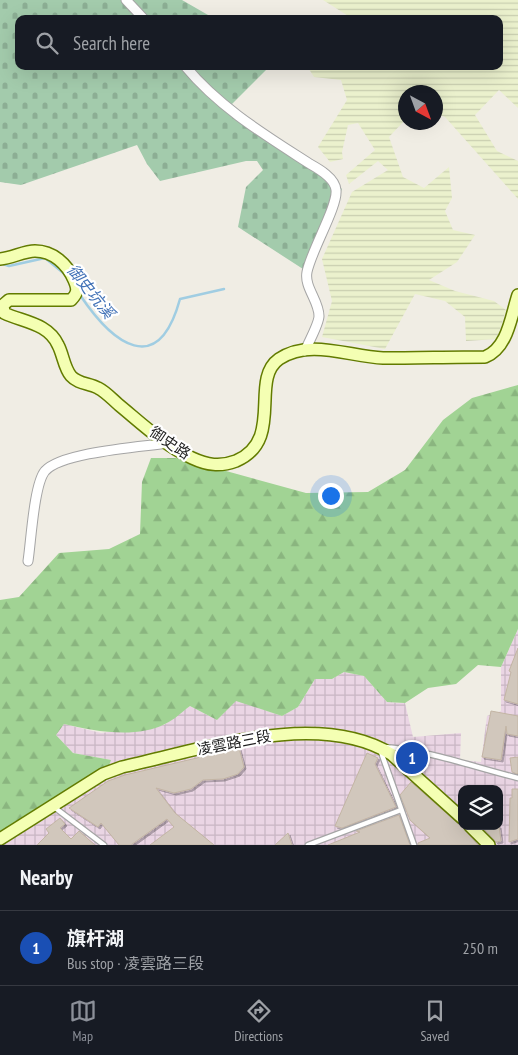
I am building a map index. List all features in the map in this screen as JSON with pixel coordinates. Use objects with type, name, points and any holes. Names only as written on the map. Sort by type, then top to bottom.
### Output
[{"type":"street","points":[[126,0],[140,15]]},
{"type":"street","points":[[188,70],[206,90],[248,124],[319,169],[334,182],[336,190],[335,202],[318,237],[307,273],[319,316],[305,351]]},
{"type":"street","name":"御史路","points":[[0,259],[34,251],[47,253],[66,264],[77,291],[71,300],[54,302],[9,300],[5,301],[2,309],[4,313],[52,334],[71,376],[78,382],[97,388],[192,458],[221,466],[249,453],[259,442],[262,434],[265,395],[273,366],[281,358],[305,351],[325,350],[380,358],[485,357],[496,351],[503,341],[518,295]]},
{"type":"street","points":[[28,561],[39,484],[45,471],[54,464],[75,456],[168,442]]},
{"type":"street","name":"凌雲路三段","points":[[0,839],[54,807],[103,774],[122,767],[265,735],[321,735],[350,738],[378,746],[391,754],[458,814]]},
{"type":"street","points":[[474,830],[488,845]]},
{"type":"lane","points":[[414,845],[378,746],[404,748],[458,760],[518,778]]},
{"type":"lane","points":[[54,807],[104,845]]},
{"type":"lane","points":[[308,845],[402,810]]},
{"type":"shaded area","points":[[518,629],[518,845],[0,845],[111,760],[73,753],[55,734],[64,724],[101,733],[164,725],[190,706],[217,720],[236,700],[282,716],[298,707],[315,679],[332,679],[344,672],[364,676],[387,702],[405,703],[413,737],[461,733],[460,760],[481,762],[487,716],[501,711],[501,667]]},
{"type":"green space","points":[[0,0],[182,0],[208,15],[15,15],[15,70],[266,70],[229,107],[326,174],[342,189],[303,269],[238,227],[246,187],[263,170],[257,161],[246,161],[160,181],[147,164],[137,145],[21,185],[0,182]]},
{"type":"green space","points":[[323,0],[518,0],[518,108],[499,90],[475,115],[497,151],[518,161],[518,199],[443,116],[443,85],[398,85],[398,127],[389,137],[403,177],[424,188],[449,167],[452,198],[445,211],[453,230],[475,235],[457,262],[429,280],[455,291],[494,301],[506,310],[497,339],[466,341],[465,317],[445,301],[415,294],[385,349],[322,337],[332,301],[322,259],[352,192],[388,170],[378,161],[349,184],[346,175],[375,150],[358,123],[348,125],[342,152],[343,159],[330,162],[318,147],[347,100],[341,80],[314,77],[310,70],[503,70],[503,15],[347,15]]},
{"type":"green space","points":[[518,385],[518,629],[501,667],[478,665],[456,684],[428,688],[405,703],[387,702],[364,676],[344,672],[332,679],[315,679],[298,707],[282,716],[236,701],[217,720],[190,706],[168,722],[154,729],[141,731],[101,731],[64,724],[56,735],[73,753],[111,760],[106,774],[0,836],[0,600],[19,597],[59,553],[109,549],[140,534],[142,482],[151,458],[179,458],[306,493],[368,492],[405,470],[443,420],[472,398]]},
{"type":"building","points":[[518,648],[518,704],[504,700],[511,672],[509,671]]},
{"type":"building","points":[[491,711],[518,716],[518,736],[507,734],[506,726],[501,760],[482,757]]},
{"type":"building","points":[[239,748],[244,767],[238,774],[223,779],[203,780],[191,789],[174,793],[156,788],[175,813],[214,845],[150,845],[174,827],[167,819],[131,845],[119,845],[101,823],[98,827],[69,808],[108,781],[125,775]]},
{"type":"building","points":[[367,753],[378,758],[375,764],[396,807],[342,828],[335,826]]},
{"type":"building","points":[[518,757],[517,774],[512,772],[510,758]]},
{"type":"building","points":[[411,782],[458,824],[458,830],[465,830],[478,845],[418,845],[418,843],[430,838],[410,820],[400,795]]},
{"type":"building","points":[[512,789],[518,789],[518,839],[509,842],[510,798],[512,798]]},
{"type":"building","points":[[399,815],[410,845],[328,845],[360,832],[356,831]]},
{"type":"building","points":[[60,818],[65,824],[60,828],[71,839],[79,831],[95,845],[37,845],[49,833],[46,829]]},
{"type":"building","points":[[485,830],[500,830],[501,841],[496,842]]},
{"type":"building","points":[[288,833],[292,845],[275,845]]},
{"type":"waterway","name":"御史坑溪","points":[[3,264],[9,266],[45,258],[67,276]]},
{"type":"waterway","name":"御史坑溪","points":[[80,295],[106,328],[120,339],[134,345],[147,346],[160,339],[171,324],[180,299],[224,289]]},
{"type":"place","name":"旗杆湖","points":[[412,758]]}]
